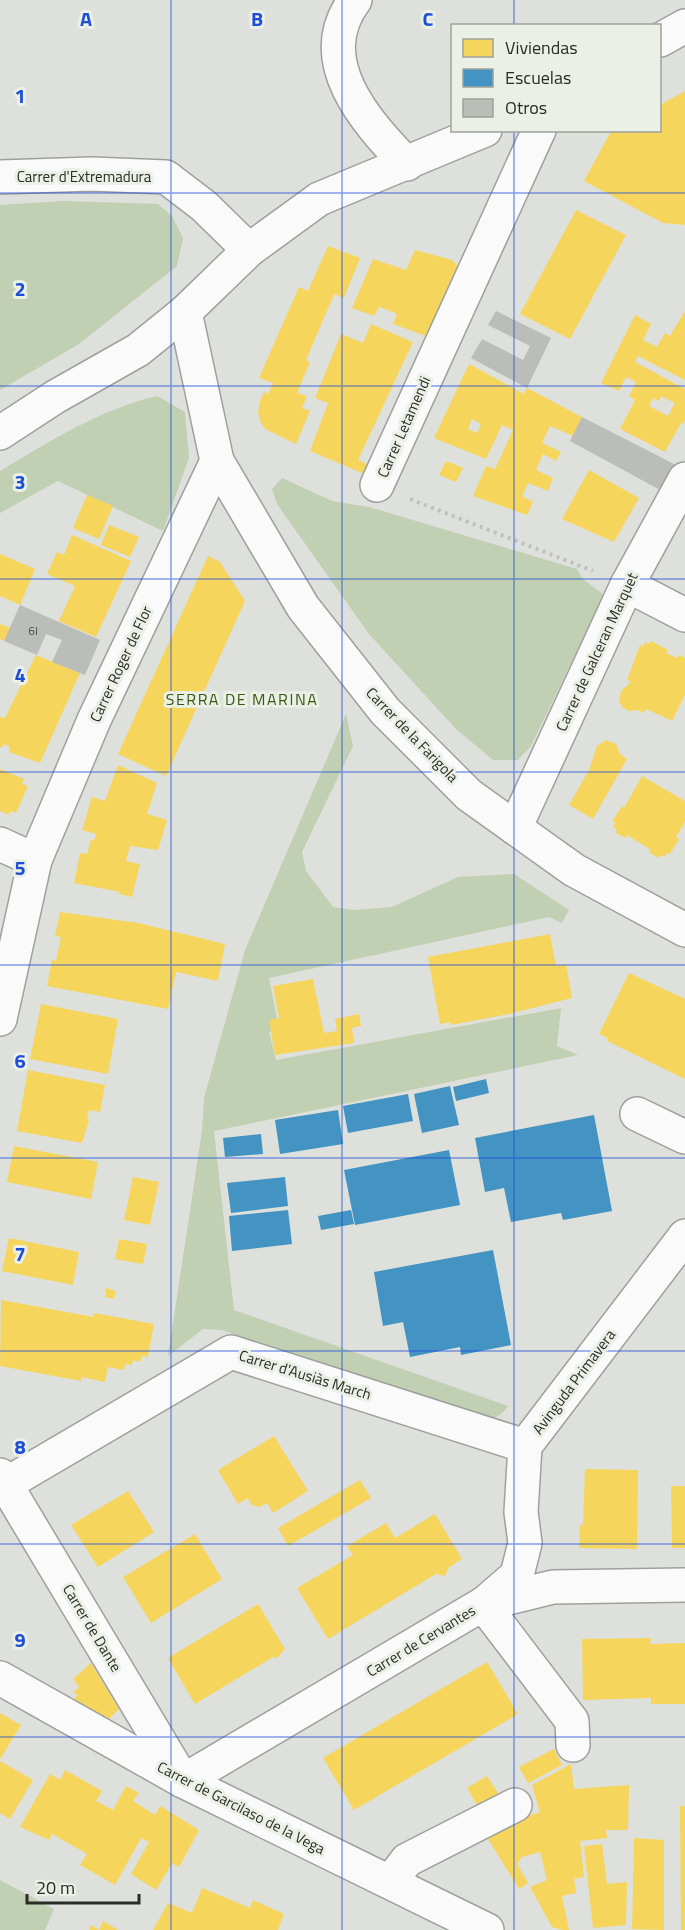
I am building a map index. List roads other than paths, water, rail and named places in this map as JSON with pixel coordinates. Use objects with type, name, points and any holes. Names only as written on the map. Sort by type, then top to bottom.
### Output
[{"type":"street","points":[[349,2],[339,31],[340,60],[344,82],[356,105],[379,135],[407,164]]},
{"type":"street","points":[[661,39],[685,26]]},
{"type":"street","points":[[0,433],[55,397],[138,350],[185,312],[249,250],[319,199],[480,132]]},
{"type":"street","name":"Carrer Letamendi","points":[[377,486],[538,132]]},
{"type":"street","name":"Carrer d'Extremadura","points":[[0,177],[92,174],[166,177],[204,206],[249,250]]},
{"type":"street","points":[[185,312],[218,461]]},
{"type":"street","name":"Carrer de la Farigola","points":[[218,461],[303,607],[385,711],[470,795],[515,828],[574,870],[685,930]]},
{"type":"street","name":"Carrer Roger de Flor","points":[[0,1019],[34,860],[94,720],[218,461]]},
{"type":"street","name":"Carrer de Galceran Marquet","points":[[515,828],[627,585],[685,479]]},
{"type":"street","points":[[627,585],[685,615]]},
{"type":"street","points":[[0,844],[34,860]]},
{"type":"street","points":[[637,1114],[685,1137]]},
{"type":"street","name":"Avinguda Primavera","points":[[483,1604],[518,1575],[525,1543],[521,1512],[525,1446],[685,1236]]},
{"type":"street","name":"Carrer d'Ausiàs March","points":[[3,1480],[231,1352],[525,1446]]},
{"type":"street","name":"Carrer de Dante","points":[[3,1480],[183,1781]]},
{"type":"street","name":"Carrer de Cervantes","points":[[183,1781],[483,1604],[553,1587],[685,1585]]},
{"type":"street","points":[[483,1604],[572,1721],[573,1745]]},
{"type":"street","name":"Carrer de Garcilaso de la Vega","points":[[0,1678],[183,1781],[487,1930]]},
{"type":"street","points":[[390,1882],[407,1860],[515,1805]]},
{"type":"district","name":"SERRA DE MARINA","points":[[242,699]]}]
